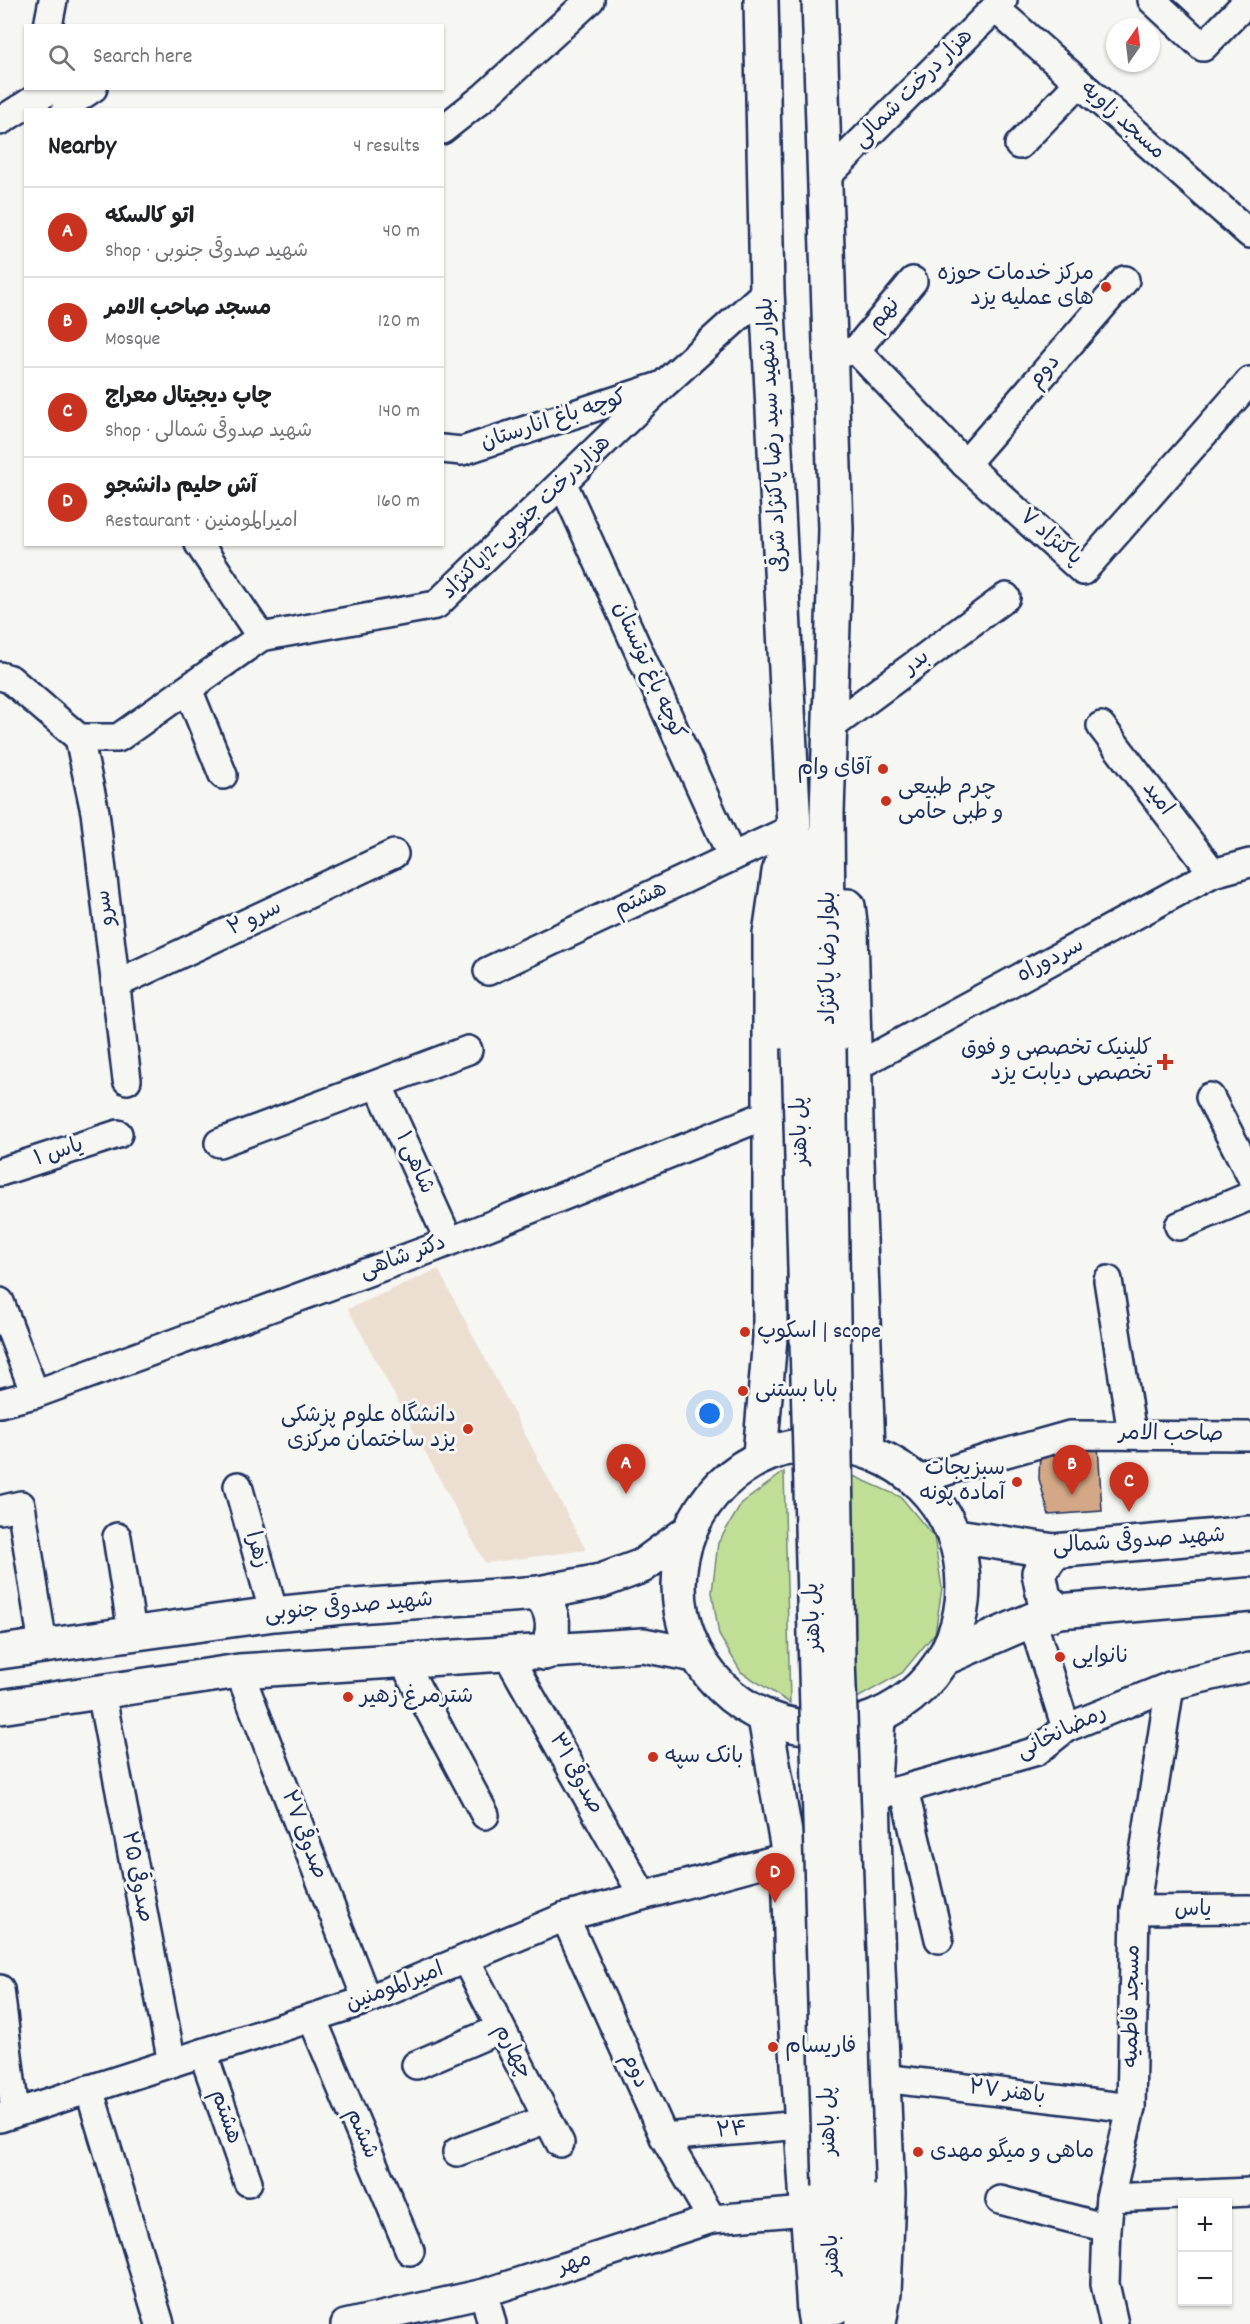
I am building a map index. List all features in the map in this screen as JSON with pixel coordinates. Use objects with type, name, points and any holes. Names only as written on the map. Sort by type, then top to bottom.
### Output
[{"type":"main road","name":"بلوار شهید سید رضا پاکنژاد شرقی","points":[[761,0],[767,291],[794,828],[814,868]]},
{"type":"main road","points":[[814,868],[827,813],[828,729],[844,353],[825,179],[819,0]]},
{"type":"main road","points":[[827,813],[844,878],[851,931],[827,1054],[863,1340],[868,1449]]},
{"type":"main road","points":[[760,1455],[770,1338],[770,934],[779,872],[794,828]]},
{"type":"main road","name":"بلوار رضا پاکنژاد","points":[[814,868],[827,1054]]},
{"type":"main road","name":"پل باهنر","points":[[827,1054],[838,1659],[844,2186]]},
{"type":"main road","points":[[770,1338],[863,1340]]},
{"type":"main road","points":[[813,1442],[868,1449],[919,1480],[957,1536],[965,1598],[947,1657],[918,1693],[878,1719],[821,1730],[765,1718],[724,1692],[695,1655],[677,1595],[687,1533],[716,1487],[760,1455],[813,1442]]},
{"type":"main road","name":"شهید صدوقی جنوبی","points":[[0,1652],[274,1614],[539,1593],[601,1581],[642,1566],[687,1533]]},
{"type":"main road","name":"شهید صدوقی شمالی","points":[[957,1536],[1054,1551],[1250,1533]]},
{"type":"main road","points":[[1045,1616],[1039,1573],[1054,1551]]},
{"type":"main road","points":[[539,1593],[553,1619],[552,1637],[544,1653]]},
{"type":"main road","points":[[947,1657],[1045,1616],[1250,1595]]},
{"type":"main road","points":[[0,1707],[238,1671],[643,1645],[695,1655]]},
{"type":"main road","points":[[765,1718],[789,1856],[792,1971],[806,2211],[816,2324]]},
{"type":"main road","points":[[878,1719],[888,1793],[883,2078],[888,2193],[884,2293],[879,2324]]},
{"type":"main road","points":[[778,1797],[888,1793]]},
{"type":"main road","name":"باهنر","points":[[835,2324],[844,2186]]},
{"type":"main road","name":"باهنر","points":[[844,2186],[862,2324]]},
{"type":"street","points":[[48,24],[53,0]]},
{"type":"street","points":[[444,128],[485,96],[590,0]]},
{"type":"street","points":[[1152,0],[1203,47],[1242,8]]},
{"type":"street","name":"هزار درخت شمالی","points":[[825,179],[999,4]]},
{"type":"street","name":"مسجد زاویه","points":[[999,4],[1079,83],[1250,234]]},
{"type":"street","points":[[1019,145],[1079,83]]},
{"type":"street","points":[[34,108],[87,90]]},
{"type":"street","points":[[0,121],[24,112]]},
{"type":"street","name":"نهم","points":[[844,353],[914,280]]},
{"type":"street","name":"دوم","points":[[965,464],[1125,280]]},
{"type":"street","name":"هزاردرخت جنوبی-12پاکنژاد","points":[[80,738],[118,738],[261,638],[436,605],[664,384],[767,291]]},
{"type":"street","name":"پاکنژاد ۷","points":[[844,353],[1083,571],[1250,381]]},
{"type":"street","name":"کوچه باغ انارستان","points":[[444,449],[462,451],[664,384]]},
{"type":"street","name":"کوچه باغ توتستان","points":[[563,484],[732,857]]},
{"type":"street","points":[[200,546],[261,638]]},
{"type":"street","name":"بدر","points":[[828,729],[1006,597]]},
{"type":"street","points":[[0,675],[10,679],[80,738]]},
{"type":"street","points":[[188,689],[223,775]]},
{"type":"street","name":"امید","points":[[1101,726],[1213,873]]},
{"type":"street","name":"سرو","points":[[80,738],[95,812],[127,1080]]},
{"type":"street","name":"هشتم","points":[[488,971],[794,828]]},
{"type":"street","name":"سرو ۲","points":[[116,984],[394,854]]},
{"type":"street","name":"سردوراه","points":[[827,1054],[1213,873],[1250,863]]},
{"type":"street","points":[[219,1143],[468,1050]]},
{"type":"street","name":"شاهی ۱","points":[[378,1084],[449,1241]]},
{"type":"street","points":[[1210,1097],[1250,1174]]},
{"type":"street","name":"دکتر شاهی","points":[[0,1403],[35,1394],[449,1241],[769,1114]]},
{"type":"street","name":"یاس ۱","points":[[0,1172],[118,1134]]},
{"type":"street","points":[[1179,1226],[1250,1196]]},
{"type":"street","points":[[1108,1280],[1132,1434]]},
{"type":"street","points":[[0,1302],[35,1394]]},
{"type":"street","name":"صاحب الامر","points":[[919,1480],[1070,1435],[1250,1436]]},
{"type":"street","name":"زهرا","points":[[238,1486],[274,1614]]},
{"type":"street","points":[[0,1510],[21,1505],[43,1646]]},
{"type":"street","points":[[117,1537],[132,1632]]},
{"type":"street","points":[[1045,1616],[1066,1728]]},
{"type":"street","name":"صدوقی ۳۱","points":[[507,1654],[642,1894]]},
{"type":"street","points":[[403,1661],[485,1815]]},
{"type":"street","name":"رمضانخانی","points":[[888,1793],[1037,1750],[1066,1728],[1170,1686],[1250,1667]]},
{"type":"street","name":"صدوقی ۲۷","points":[[238,1671],[368,2000]]},
{"type":"street","name":"مسجد فاطمیه","points":[[1114,2324],[1106,2284],[1107,2228],[1110,2198],[1131,2108],[1135,1910],[1170,1686]]},
{"type":"street","name":"صدوقی ۲۵","points":[[101,1692],[172,2063]]},
{"type":"street","points":[[888,1793],[939,1939]]},
{"type":"street","name":"امیرالمومنین","points":[[8,2116],[368,2000],[565,1917],[642,1894],[789,1856]]},
{"type":"street","name":"یاس","points":[[1135,1910],[1250,1910]]},
{"type":"street","name":"دوم","points":[[565,1917],[664,2138],[712,2219]]},
{"type":"street","name":"چهارم","points":[[466,1960],[560,2143]]},
{"type":"street","points":[[0,1989],[8,2116]]},
{"type":"street","name":"ششم","points":[[312,2018],[410,2251]]},
{"type":"street","points":[[416,2065],[500,2029]]},
{"type":"street","name":"هشتم","points":[[203,2053],[248,2182]]},
{"type":"street","name":"باهنر ۲۷","points":[[883,2078],[1131,2108]]},
{"type":"street","points":[[89,2090],[160,2324]]},
{"type":"street","points":[[457,2152],[547,2119]]},
{"type":"street","name":"۲۴","points":[[664,2138],[801,2125]]},
{"type":"street","points":[[1110,2198],[1250,2192]]},
{"type":"street","points":[[1000,2200],[1107,2228]]},
{"type":"street","name":"مهر","points":[[345,2324],[484,2293],[712,2219],[806,2211]]},
{"type":"street","points":[[484,2293],[492,2324]]},
{"type":"shaded area","name":"دانشگاه علوم پزشکی یزد ساختمان مرکزی","points":[[438,1269],[586,1550],[485,1563],[348,1309]]},
{"type":"green space","points":[[784,1472],[790,1703],[741,1672],[719,1635],[712,1592],[718,1543],[742,1503]]},
{"type":"green space","points":[[851,1475],[901,1497],[934,1537],[942,1588],[935,1633],[902,1673],[852,1701]]},
{"type":"building","points":[[1098,1445],[1102,1511],[1049,1515],[1039,1479],[1040,1448]]},
{"type":"place","name":"مرکز خدمات حوزه های عملیه یزد","points":[[1106,287]]},
{"type":"place","name":"آقای وام","points":[[883,769]]},
{"type":"place","name":"چرم طبیعی و طبی حامی","points":[[886,801]]},
{"type":"place","name":"کلینیک تخصصی و فوق تخصصی دیابت یزد","points":[[1165,1062]]},
{"type":"place","name":"اسکوپ | scope","points":[[745,1332]]},
{"type":"place","name":"بابا بستنی","points":[[743,1391]]},
{"type":"place","name":"دانشگاه علوم پزشکی یزد ساختمان مرکزی","points":[[468,1429]]},
{"type":"place","name":"سبزیجات آماده پونه","points":[[1017,1482]]},
{"type":"place","name":"اتو کالسکه","points":[[626,1494]]},
{"type":"place","name":"مسجد صاحب الامر","points":[[1072,1495]]},
{"type":"place","name":"چاپ دیجیتال معراج","points":[[1129,1512]]},
{"type":"place","name":"نانوایی","points":[[1060,1657]]},
{"type":"place","name":"شترمرغ زهیر","points":[[348,1697]]},
{"type":"place","name":"بانک سپه","points":[[653,1757]]},
{"type":"place","name":"آش حلیم دانشجو","points":[[775,1903]]},
{"type":"place","name":"فاریسام","points":[[773,2047]]},
{"type":"place","name":"ماهی و میگو مهدی","points":[[918,2152]]}]
